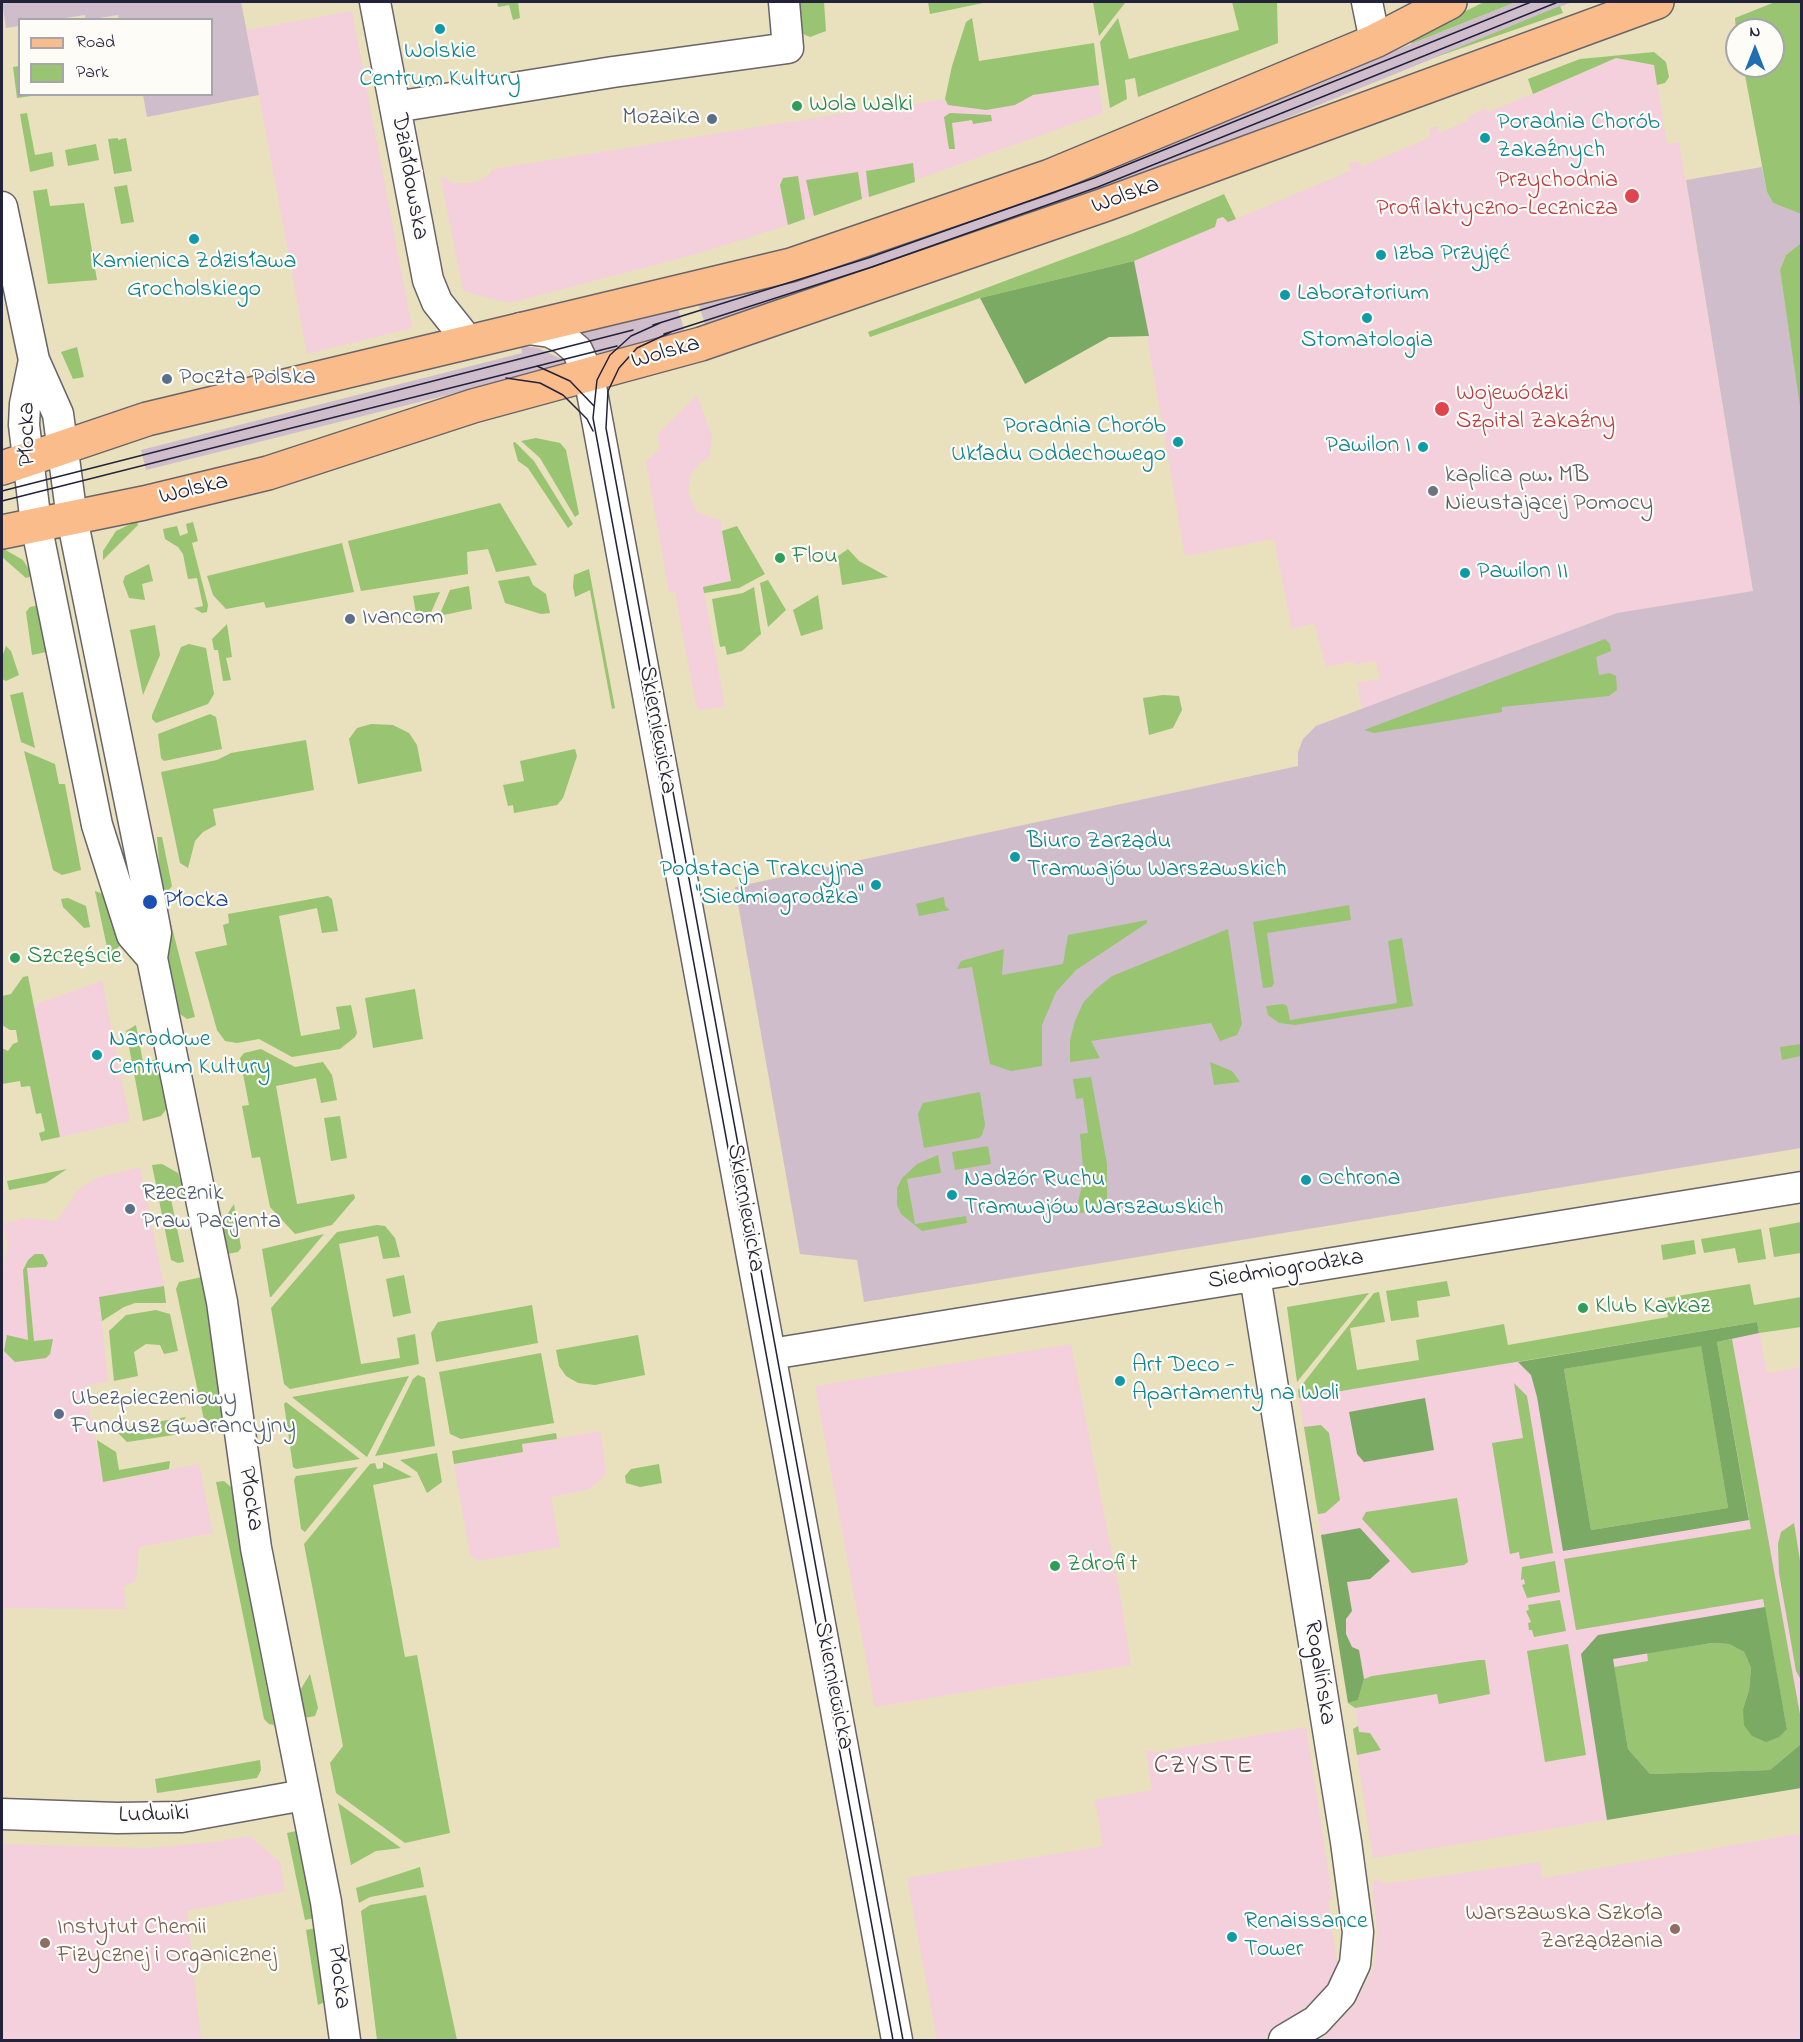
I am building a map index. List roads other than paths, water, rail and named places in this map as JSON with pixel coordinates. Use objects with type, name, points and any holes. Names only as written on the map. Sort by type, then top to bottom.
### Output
[{"type":"main road","name":"Wolska","points":[[14,464],[147,419],[802,261],[1050,176],[1375,41],[1450,2]]},
{"type":"main road","name":"Wolska","points":[[2,532],[268,473],[473,406],[589,376],[721,337],[1081,213],[1658,2]]},
{"type":"street","name":"Działdowska","points":[[375,2],[428,280],[437,302],[468,341]]},
{"type":"street","points":[[395,107],[613,72],[788,48],[784,2]]},
{"type":"street","points":[[1367,2],[1375,41]]},
{"type":"street","name":"Płocka","points":[[2,207],[34,360],[56,405],[72,518],[156,933],[152,958],[222,1302],[256,1548],[334,1948],[345,2040]]},
{"type":"street","name":"Wolska","points":[[521,328],[550,332],[564,339],[577,350],[589,376]]},
{"type":"street","name":"Płocka","points":[[34,360],[14,464],[36,524],[97,825],[132,935],[152,958]]},
{"type":"street","name":"Skierniewicka","points":[[589,376],[897,2040]]},
{"type":"street","name":"Siedmiogrodzka","points":[[771,1354],[1802,1186]]},
{"type":"street","name":"Rogalińska","points":[[1255,1276],[1347,1850],[1358,1932],[1355,1964],[1348,1984],[1324,2013],[1291,2039]]},
{"type":"street","name":"Ludwiki","points":[[2,1814],[117,1818],[181,1817],[304,1795]]},
{"type":"tram line","points":[[653,325],[868,258],[1094,178],[1531,2]]},
{"type":"tram line","points":[[664,334],[872,267],[1098,187],[1558,2]]},
{"type":"tram line","points":[[660,323],[631,336],[610,355],[597,380],[593,418],[893,2040]]},
{"type":"tram line","points":[[2,491],[633,330]]},
{"type":"tram line","points":[[671,332],[637,348],[619,368],[608,391],[606,428],[903,2040]]},
{"type":"tram line","points":[[2,501],[617,346]]},
{"type":"tram line","points":[[537,366],[570,381],[594,406]]},
{"type":"tram line","points":[[506,378],[540,383],[563,395],[587,419],[593,431]]},
{"type":"place","name":"Wolskie Centrum Kultury","points":[[440,29]]},
{"type":"place","name":"Wola Walki","points":[[797,106]]},
{"type":"place","name":"Mozaika","points":[[712,119]]},
{"type":"place","name":"Poradnia Chorób Zakaźnych","points":[[1485,138]]},
{"type":"place","name":"Przychodnia Profilaktyczno-Lecznicza","points":[[1632,196]]},
{"type":"place","name":"Kamienica Zdzisława Grocholskiego","points":[[194,239]]},
{"type":"place","name":"Izba Przyjęć","points":[[1381,255]]},
{"type":"place","name":"Laboratorium","points":[[1285,295]]},
{"type":"place","name":"Stomatologia","points":[[1367,318]]},
{"type":"place","name":"Poczta Polska","points":[[167,379]]},
{"type":"place","name":"Wojewódzki Szpital Zakaźny","points":[[1442,409]]},
{"type":"place","name":"Poradnia Chorób Układu Oddechowego","points":[[1178,442]]},
{"type":"place","name":"Pawilon I","points":[[1423,447]]},
{"type":"place","name":"kaplica pw. MB Nieustającej Pomocy","points":[[1433,491]]},
{"type":"place","name":"Flou","points":[[780,558]]},
{"type":"place","name":"Pawilon II","points":[[1465,573]]},
{"type":"place","name":"Ivancom","points":[[350,619]]},
{"type":"place","name":"Biuro Zarządu Tramwajów Warszawskich","points":[[1015,857]]},
{"type":"place","name":"Podstacja Trakcyjna \"Siedmiogrodzka\"","points":[[876,885]]},
{"type":"place","name":"Płocka","points":[[150,902]]},
{"type":"place","name":"Szczęście","points":[[15,958]]},
{"type":"place","name":"Narodowe Centrum Kultury","points":[[97,1055]]},
{"type":"place","name":"Ochrona","points":[[1306,1180]]},
{"type":"place","name":"Nadzór Ruchu Tramwajów Warszawskich","points":[[952,1195]]},
{"type":"place","name":"Rzecznik Praw Pacjenta","points":[[130,1209]]},
{"type":"place","name":"Klub Kavkaz","points":[[1583,1308]]},
{"type":"place","name":"Art Deco - Apartamenty na Woli","points":[[1120,1381]]},
{"type":"place","name":"Ubezpieczeniowy Fundusz Gwarancyjny","points":[[59,1414]]},
{"type":"place","name":"Zdrofit","points":[[1055,1566]]},
{"type":"place","name":"Warszawska Szkoła Zarządzania","points":[[1675,1929]]},
{"type":"place","name":"Renaissance Tower","points":[[1232,1937]]},
{"type":"place","name":"Instytut Chemii Fizycznej i Organicznej","points":[[45,1943]]},
{"type":"district","name":"CZYSTE","points":[[1204,1768]]}]
